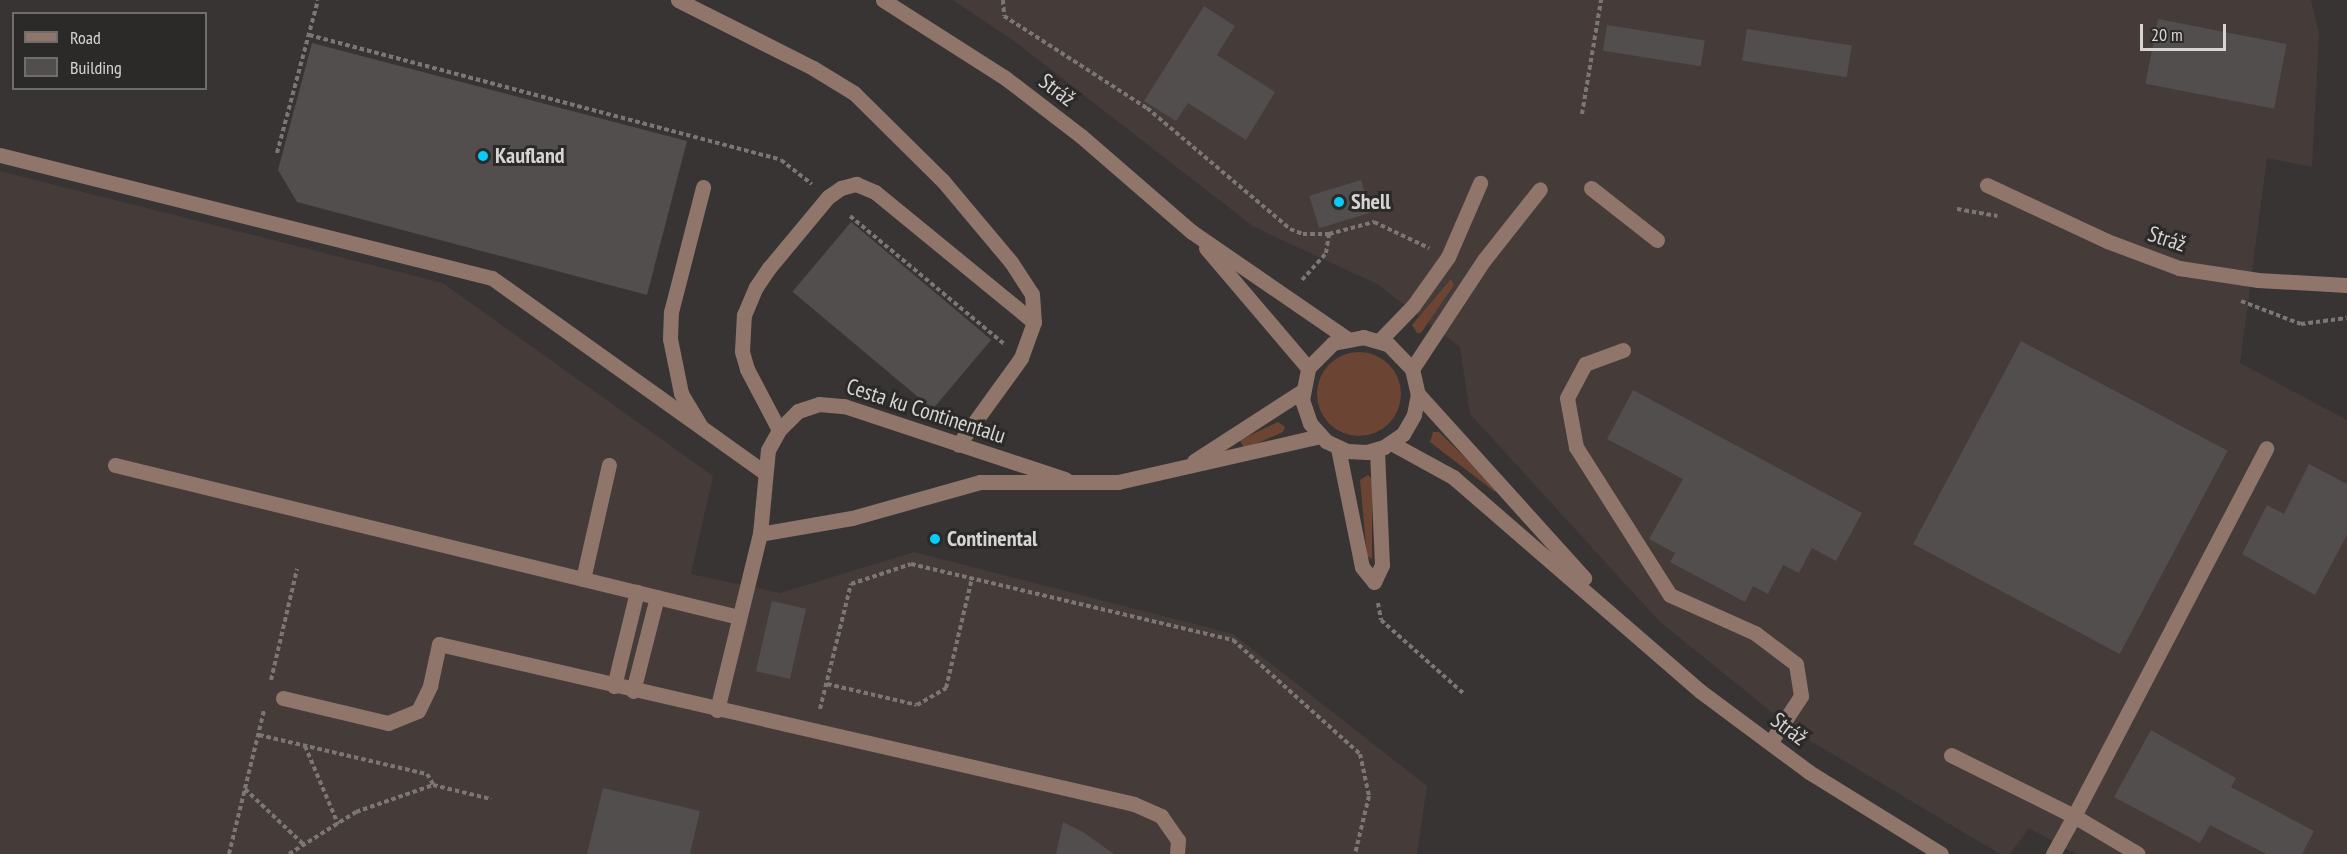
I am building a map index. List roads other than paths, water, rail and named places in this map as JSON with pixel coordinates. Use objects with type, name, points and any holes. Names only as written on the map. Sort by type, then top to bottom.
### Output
[{"type":"street","points":[[678,0],[813,68],[881,116],[1011,262],[1032,294],[1034,322],[1022,358],[958,445]]},
{"type":"street","name":"Stráž","points":[[883,0],[1004,77],[1081,136],[1192,232],[1346,338]]},
{"type":"street","points":[[0,155],[492,279],[704,432],[765,473]]},
{"type":"street","points":[[1346,338],[1380,340],[1413,306],[1448,257],[1480,183]]},
{"type":"street","points":[[779,430],[747,369],[742,351],[744,315],[756,287],[769,268],[828,196],[841,188],[856,184],[875,192],[1034,322]]},
{"type":"street","name":"Stráž","points":[[1987,185],[2107,241],[2179,268],[2258,280],[2347,285]]},
{"type":"street","points":[[704,187],[671,312],[670,339],[681,393],[704,432]]},
{"type":"street","points":[[1591,188],[1657,240]]},
{"type":"street","points":[[1412,369],[1484,260],[1540,189]]},
{"type":"street","name":"Stráž","points":[[1192,232],[1308,368]]},
{"type":"street","name":"Stráž","points":[[1346,338],[1327,347],[1308,368],[1302,391],[1306,416],[1320,436],[1338,448],[1357,452],[1384,447],[1411,422],[1418,394],[1412,369],[1402,354],[1380,340]]},
{"type":"street","points":[[1623,350],[1585,364],[1567,398],[1576,447],[1670,595],[1755,633],[1796,664],[1801,696],[1770,743]]},
{"type":"street","name":"Cesta ku Continentalu","points":[[1184,468],[1302,391]]},
{"type":"street","name":"Stráž","points":[[1418,394],[1623,622]]},
{"type":"street","name":"Cesta ku Continentalu","points":[[717,710],[760,534],[768,450],[779,430],[798,411],[819,404],[862,411],[1065,479]]},
{"type":"street","name":"Cesta ku Continentalu","points":[[760,534],[852,519],[980,482],[1065,479],[1118,482],[1320,436]]},
{"type":"street","points":[[1338,448],[1362,567],[1374,582],[1382,565],[1384,447]]},
{"type":"street","name":"Stráž","points":[[1384,447],[1453,477],[1623,622],[1700,692],[1872,814],[1941,854]]},
{"type":"street","points":[[2053,854],[2266,448]]},
{"type":"street","points":[[115,465],[739,617]]},
{"type":"street","points":[[583,579],[609,465]]},
{"type":"street","points":[[614,686],[637,592]]},
{"type":"street","points":[[633,691],[657,597]]},
{"type":"street","points":[[283,698],[388,723],[418,711],[430,686],[439,644],[633,691],[1134,804],[1161,816],[1178,840],[1177,854]]},
{"type":"street","points":[[1951,755],[2074,816],[2138,854]]},
{"type":"place","name":"Kaufland","points":[[483,156]]},
{"type":"place","name":"Shell","points":[[1339,202]]},
{"type":"place","name":"Continental","points":[[935,539]]}]
